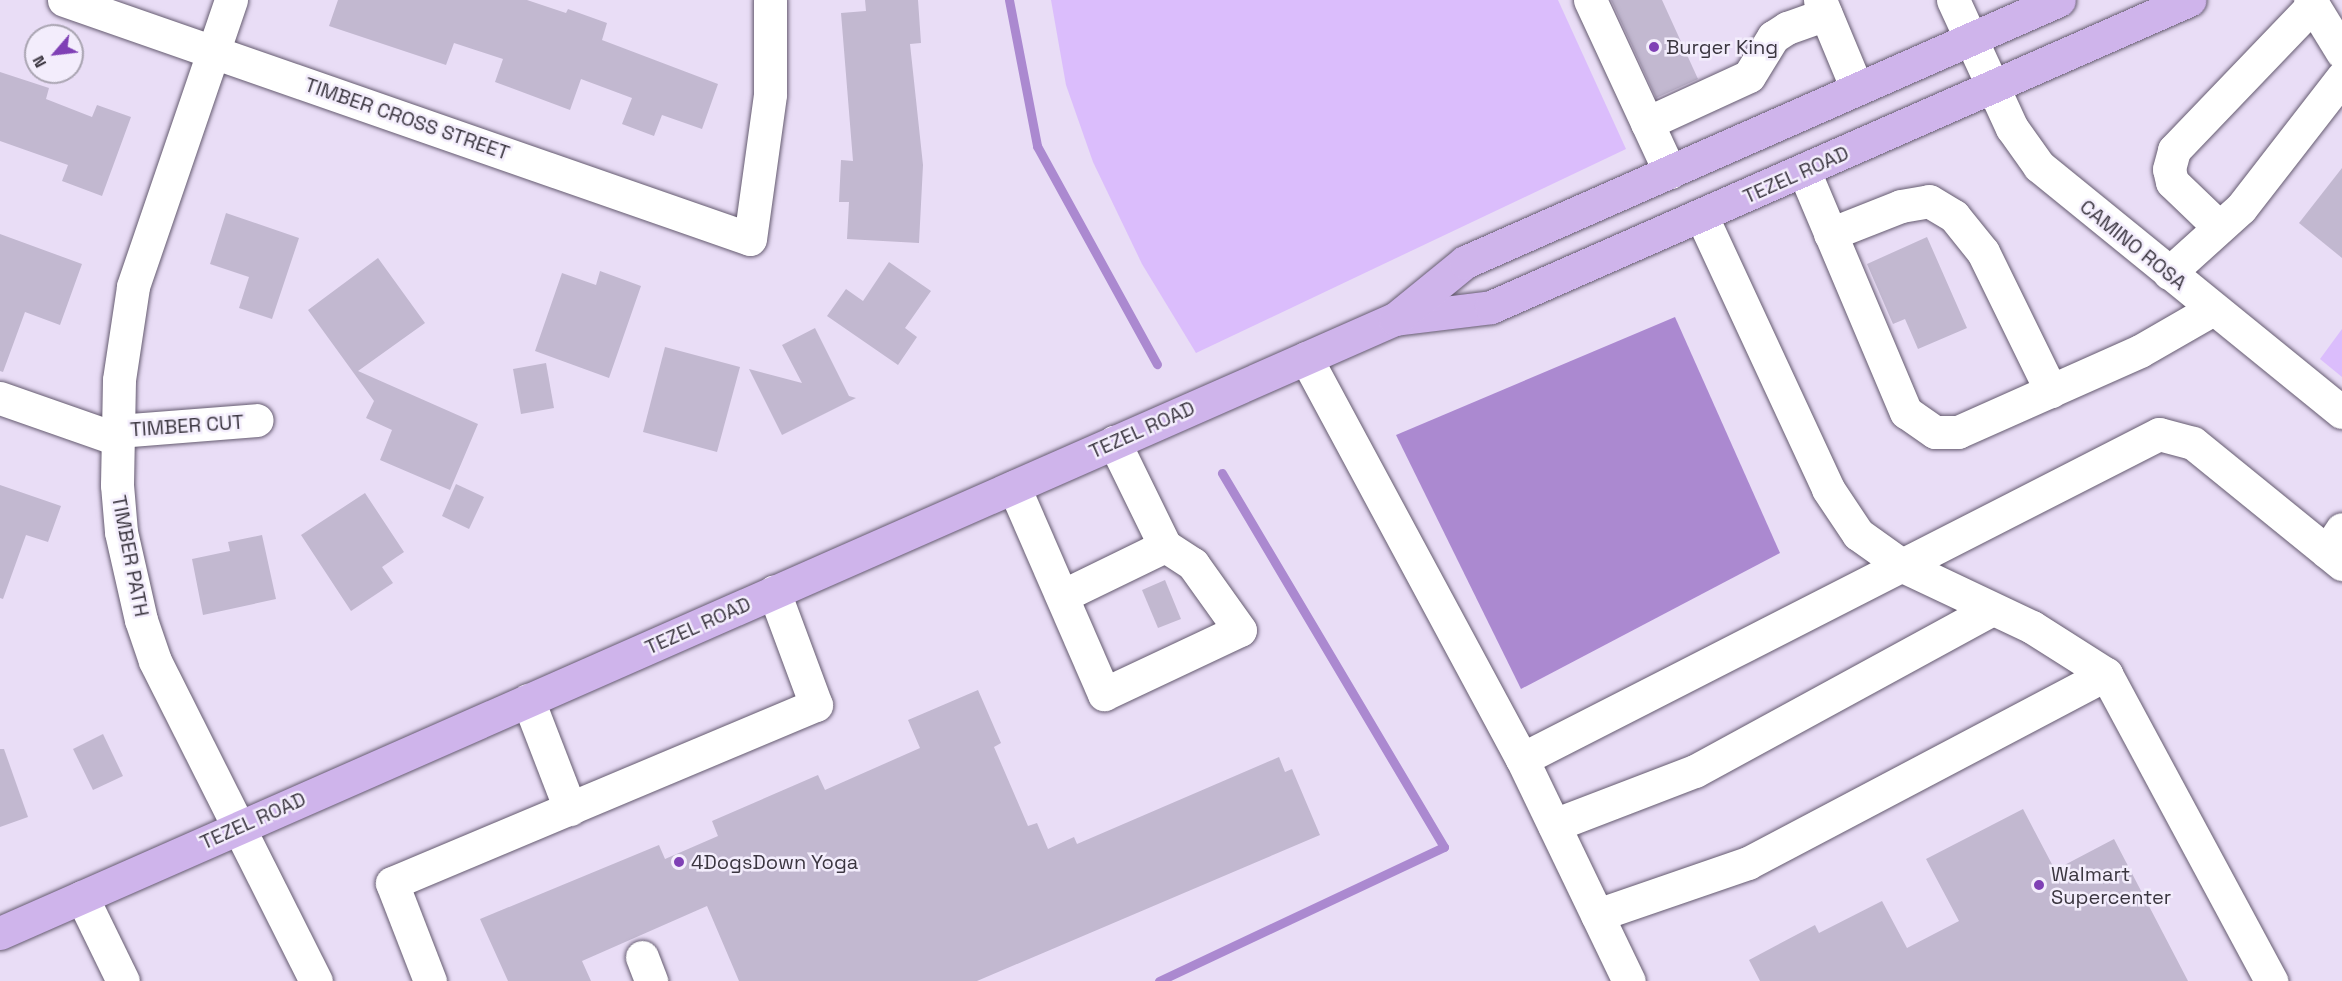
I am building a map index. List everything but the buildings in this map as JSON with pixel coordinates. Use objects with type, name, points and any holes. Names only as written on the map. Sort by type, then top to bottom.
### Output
[{"type":"main road","name":"TEZEL ROAD","points":[[0,933],[1395,319],[1465,262],[2059,0]]},
{"type":"main road","name":"TEZEL ROAD","points":[[1395,319],[1491,307],[1702,217],[2189,0]]},
{"type":"street","name":"TIMBER CROSS STREET","points":[[64,0],[750,239],[770,94],[770,0]]},
{"type":"street","name":"TIMBER PATH","points":[[231,0],[133,287],[119,380],[118,435],[122,532],[141,620],[155,661],[316,981]]},
{"type":"street","points":[[1590,0],[1670,172]]},
{"type":"street","name":"CAMINO ROSA","points":[[1953,0],[2014,133],[2039,166],[2342,412]]},
{"type":"street","points":[[2219,227],[2172,182],[2169,169],[2174,150],[2312,3],[2342,52]]},
{"type":"street","points":[[1647,123],[1749,76],[1773,37],[1823,7],[1857,89]]},
{"type":"street","points":[[2169,273],[2241,208],[2342,78]]},
{"type":"street","points":[[1804,171],[1906,412],[1935,432],[1958,432],[2051,391],[2140,351],[2213,309]]},
{"type":"street","points":[[1830,234],[1901,206],[1929,201],[1954,216],[1983,252],[2051,391]]},
{"type":"street","points":[[1702,217],[1828,489],[1858,534],[1903,566],[2032,627],[2106,674],[2271,981]]},
{"type":"street","points":[[1306,358],[1522,759],[1629,981]]},
{"type":"street","points":[[0,398],[118,435]]},
{"type":"street","name":"TIMBER CUT","points":[[118,435],[257,420]]},
{"type":"street","points":[[1522,759],[2159,434],[2193,442],[2337,548]]},
{"type":"street","points":[[1014,487],[1104,694],[1240,630],[1193,564],[1165,546],[1114,442]]},
{"type":"street","points":[[1062,596],[1165,546]]},
{"type":"street","points":[[430,981],[392,884],[816,705],[774,592]]},
{"type":"street","points":[[1554,825],[1695,771],[1992,609]]},
{"type":"street","points":[[1597,915],[1748,863],[2106,674]]},
{"type":"street","points":[[528,700],[570,808]]},
{"type":"street","points":[[82,897],[123,981]]},
{"type":"shaded area","points":[[1051,0],[1558,0],[1626,149],[1196,353],[1142,264],[1093,162],[1066,85]]},
{"type":"shaded area","points":[[1675,317],[1780,553],[1521,689],[1396,435]]},
{"type":"shaded area","points":[[2342,329],[2342,377],[2320,359]]},
{"type":"waterway","points":[[1009,0],[1037,146],[1157,364]]},
{"type":"waterway","points":[[1159,981],[1444,847],[1222,473]]},
{"type":"place","name":"Burger King","points":[[1654,47]]},
{"type":"place","name":"4DogsDown Yoga","points":[[679,862]]},
{"type":"place","name":"Walmart Supercenter","points":[[2039,885]]}]
